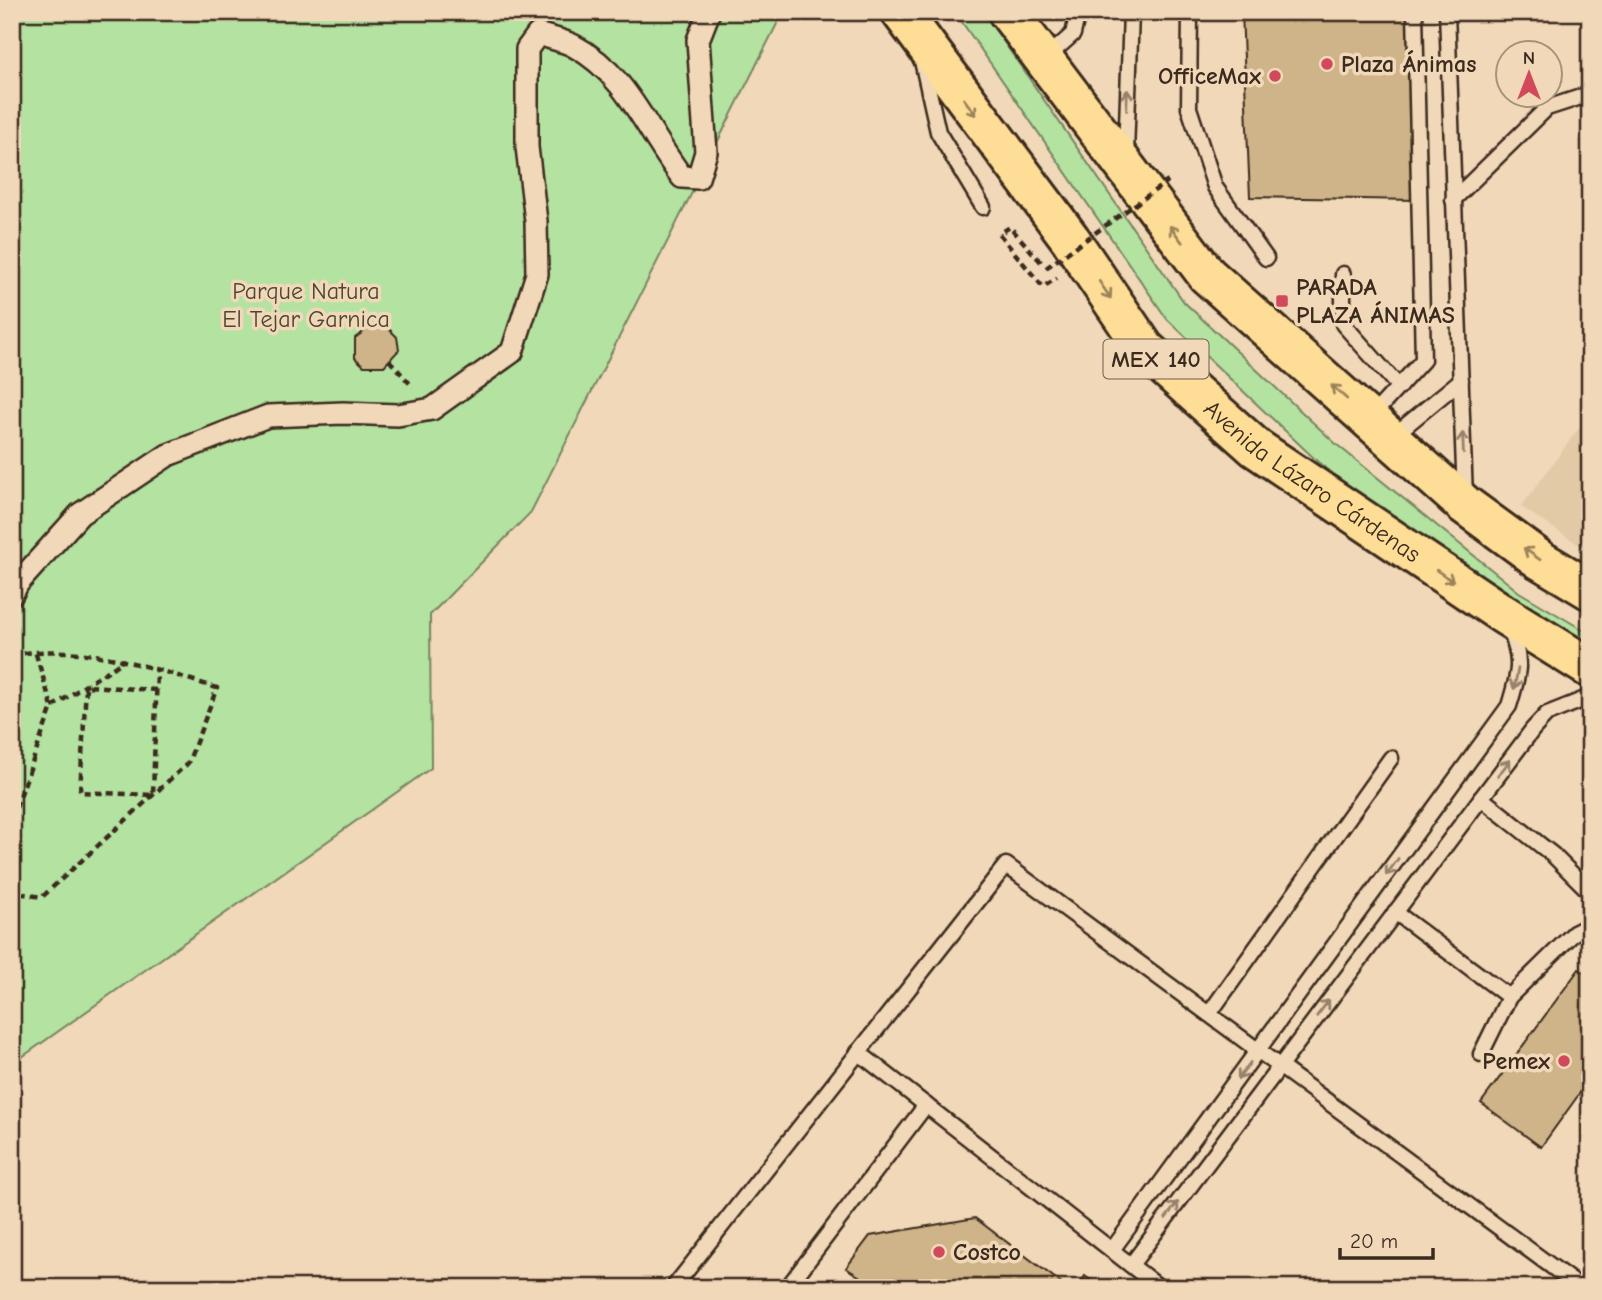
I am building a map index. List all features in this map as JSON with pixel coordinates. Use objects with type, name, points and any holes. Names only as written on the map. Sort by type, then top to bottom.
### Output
[{"type":"highway","points":[[1008,12],[1207,275],[1465,505],[1540,560],[1590,590]]},
{"type":"highway","name":"Avenida Lázaro Cárdenas","points":[[908,22],[1071,240],[1144,349],[1256,448],[1503,614],[1590,667]]},
{"type":"street","points":[[12,594],[18,583],[80,514],[168,455],[268,416],[343,413],[398,415],[432,409],[512,352],[537,274],[536,221],[527,147],[527,49],[538,34],[574,46],[608,72],[635,102],[662,151],[682,177],[698,178],[706,152],[698,40],[709,12]]},
{"type":"lane","points":[[1044,60],[1073,34],[1078,12]]},
{"type":"lane","points":[[1125,168],[1131,12]]},
{"type":"lane","points":[[1190,12],[1189,108],[1215,187],[1266,258]]},
{"type":"lane","points":[[1380,429],[1399,387],[1423,360],[1415,12]]},
{"type":"lane","points":[[1447,12],[1465,505]]},
{"type":"lane","points":[[908,22],[938,132],[983,207]]},
{"type":"lane","points":[[1453,200],[1547,108],[1590,94]]},
{"type":"lane","points":[[1343,274],[1343,324],[1399,387]]},
{"type":"lane","points":[[1380,429],[1461,380]]},
{"type":"lane","points":[[1112,1250],[1509,706],[1518,678],[1519,651],[1503,614]]},
{"type":"lane","points":[[1131,1265],[1480,799],[1547,714],[1590,697]]},
{"type":"lane","points":[[1209,1014],[1391,758]]},
{"type":"lane","points":[[1480,799],[1553,855],[1590,892]]},
{"type":"lane","points":[[673,1288],[1006,865],[1580,1288]]},
{"type":"lane","points":[[1395,912],[1509,997]]},
{"type":"lane","points":[[1480,1054],[1509,997],[1574,933],[1590,925]]},
{"type":"lane","points":[[858,1052],[1160,1288]]},
{"type":"lane","points":[[787,1288],[926,1105]]},
{"type":"path","points":[[1043,287],[999,234],[1010,227],[1046,268],[1168,181]]},
{"type":"path","points":[[12,818],[52,707],[35,651]]},
{"type":"path","points":[[12,655],[35,651],[125,660],[217,688],[188,763],[43,897],[12,892]]},
{"type":"path","points":[[52,707],[125,660]]},
{"type":"path","points":[[153,795],[157,670]]},
{"type":"path","points":[[86,686],[156,690]]},
{"type":"path","points":[[86,686],[80,792],[153,795]]},
{"type":"shaded area","points":[[1590,413],[1590,552],[1521,507]]},
{"type":"green space","name":"Parque Natura El Tejar Garnica","points":[[12,12],[783,12],[531,512],[430,615],[431,768],[12,1064]]},
{"type":"green space","points":[[955,12],[983,12],[1184,302],[1336,444],[1519,592],[1590,634],[1590,660],[1503,609],[1318,462],[1167,319]]},
{"type":"building","name":"Plaza Ánimas","points":[[1242,12],[1408,12],[1417,200],[1250,197]]},
{"type":"building","points":[[373,325],[387,327],[397,337],[399,350],[384,366],[364,366],[355,358],[355,338]]},
{"type":"building","points":[[1579,969],[1590,976],[1590,1079],[1541,1147],[1481,1103]]},
{"type":"building","name":"Costco","points":[[975,1218],[1068,1288],[878,1288],[846,1268],[870,1236]]},
{"type":"building","name":"Costco","points":[[1085,1276],[1101,1288],[1077,1288]]},
{"type":"place","name":"Plaza Ánimas","points":[[1327,64]]},
{"type":"place","name":"OfficeMax","points":[[1275,76]]},
{"type":"place","name":"PARADA PLAZA ÁNIMAS","points":[[1282,301]]},
{"type":"place","name":"Pemex","points":[[1564,1061]]},
{"type":"place","name":"Costco","points":[[939,1252]]}]
